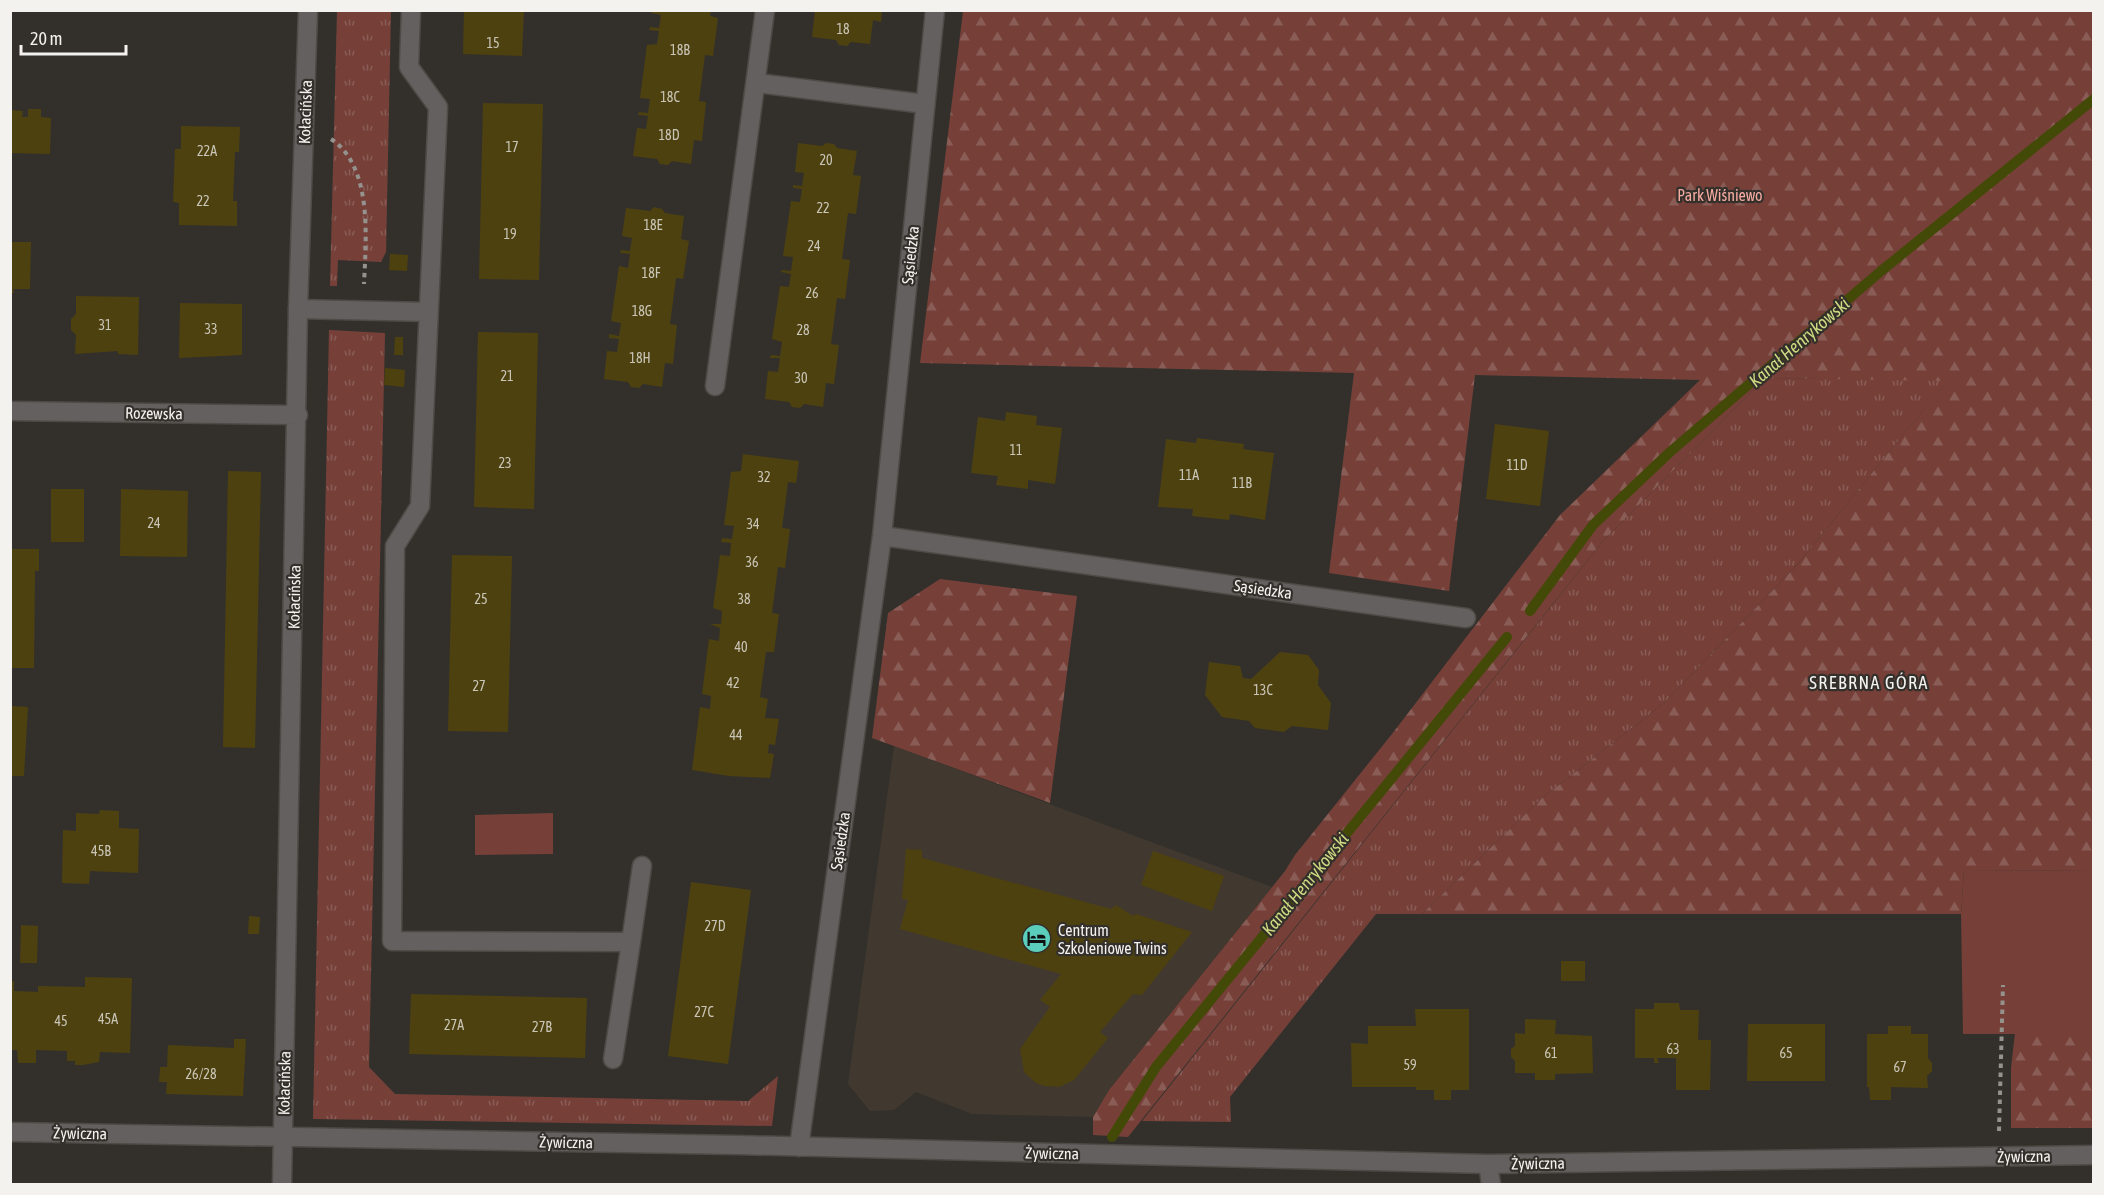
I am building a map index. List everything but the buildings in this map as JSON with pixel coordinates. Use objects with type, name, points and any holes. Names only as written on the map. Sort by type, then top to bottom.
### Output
[{"type":"street","name":"Kołacińska","points":[[282,1185],[298,415],[298,309],[308,10]]},
{"type":"street","points":[[411,10],[409,68],[438,107],[420,506],[395,546],[392,941],[631,942]]},
{"type":"street","points":[[715,386],[765,10]]},
{"type":"street","name":"Sąsiedzka","points":[[799,1147],[882,536],[935,10]]},
{"type":"street","points":[[757,83],[925,104]]},
{"type":"street","points":[[298,309],[428,312]]},
{"type":"street","name":"Rozewska","points":[[10,411],[298,415]]},
{"type":"street","name":"Sąsiedzka","points":[[882,536],[1466,618]]},
{"type":"street","points":[[613,1059],[642,866]]},
{"type":"street","name":"Żywiczna","points":[[10,1132],[799,1147],[1488,1164],[2094,1155]]},
{"type":"street","points":[[1488,1164],[1491,1185]]},
{"type":"path","points":[[305,133],[325,134],[345,148],[357,167],[364,196],[364,279],[360,311]]},
{"type":"path","points":[[2003,985],[1999,1132],[2011,1132]]},
{"type":"shaded area","points":[[894,746],[1272,887],[1109,1090],[1093,1117],[972,1114],[916,1092],[894,1110],[870,1111],[848,1084]]},
{"type":"green space","points":[[337,11],[391,11],[386,252],[381,262],[338,260],[337,286],[330,286]]},
{"type":"green space","name":"Park Wiśniewo","points":[[963,11],[2093,11],[2093,870],[1964,871],[1961,914],[1422,914],[1541,799],[1664,703],[1797,565],[1947,381],[1765,378],[1603,541],[1128,1137],[1093,1135],[1093,1117],[1109,1090],[1285,871],[1295,855],[1392,734],[1560,515],[1700,380],[1475,375],[1449,591],[1329,573],[1354,373],[920,363]]},
{"type":"green space","points":[[329,330],[385,333],[369,1067],[395,1094],[748,1101],[778,1076],[772,1126],[313,1119]]},
{"type":"green space","points":[[1765,378],[1948,380],[1797,565],[1664,703],[1541,799],[1422,914],[1376,914],[1230,1097],[1231,1122],[1142,1121],[1603,541]]},
{"type":"green space","points":[[940,579],[1077,596],[1050,803],[872,738],[888,613]]},
{"type":"green space","points":[[553,813],[553,854],[475,855],[475,815]]},
{"type":"green space","points":[[2093,870],[2093,1034],[1963,1034],[1961,914],[1964,871]]},
{"type":"green space","points":[[2015,1033],[2093,1034],[2093,1128],[2011,1128],[2011,1068]]},
{"type":"waterway","name":"Kanał Henrykowski","points":[[1530,611],[1593,525],[1670,452],[1881,271],[2094,99]]},
{"type":"waterway","name":"Kanał Henrykowski","points":[[1112,1137],[1156,1067],[1507,637]]},
{"type":"place","name":"Centrum Szkoleniowe Twins","points":[[1037,939]]},
{"type":"district","name":"SREBRNA GÓRA","points":[[1869,682]]}]
